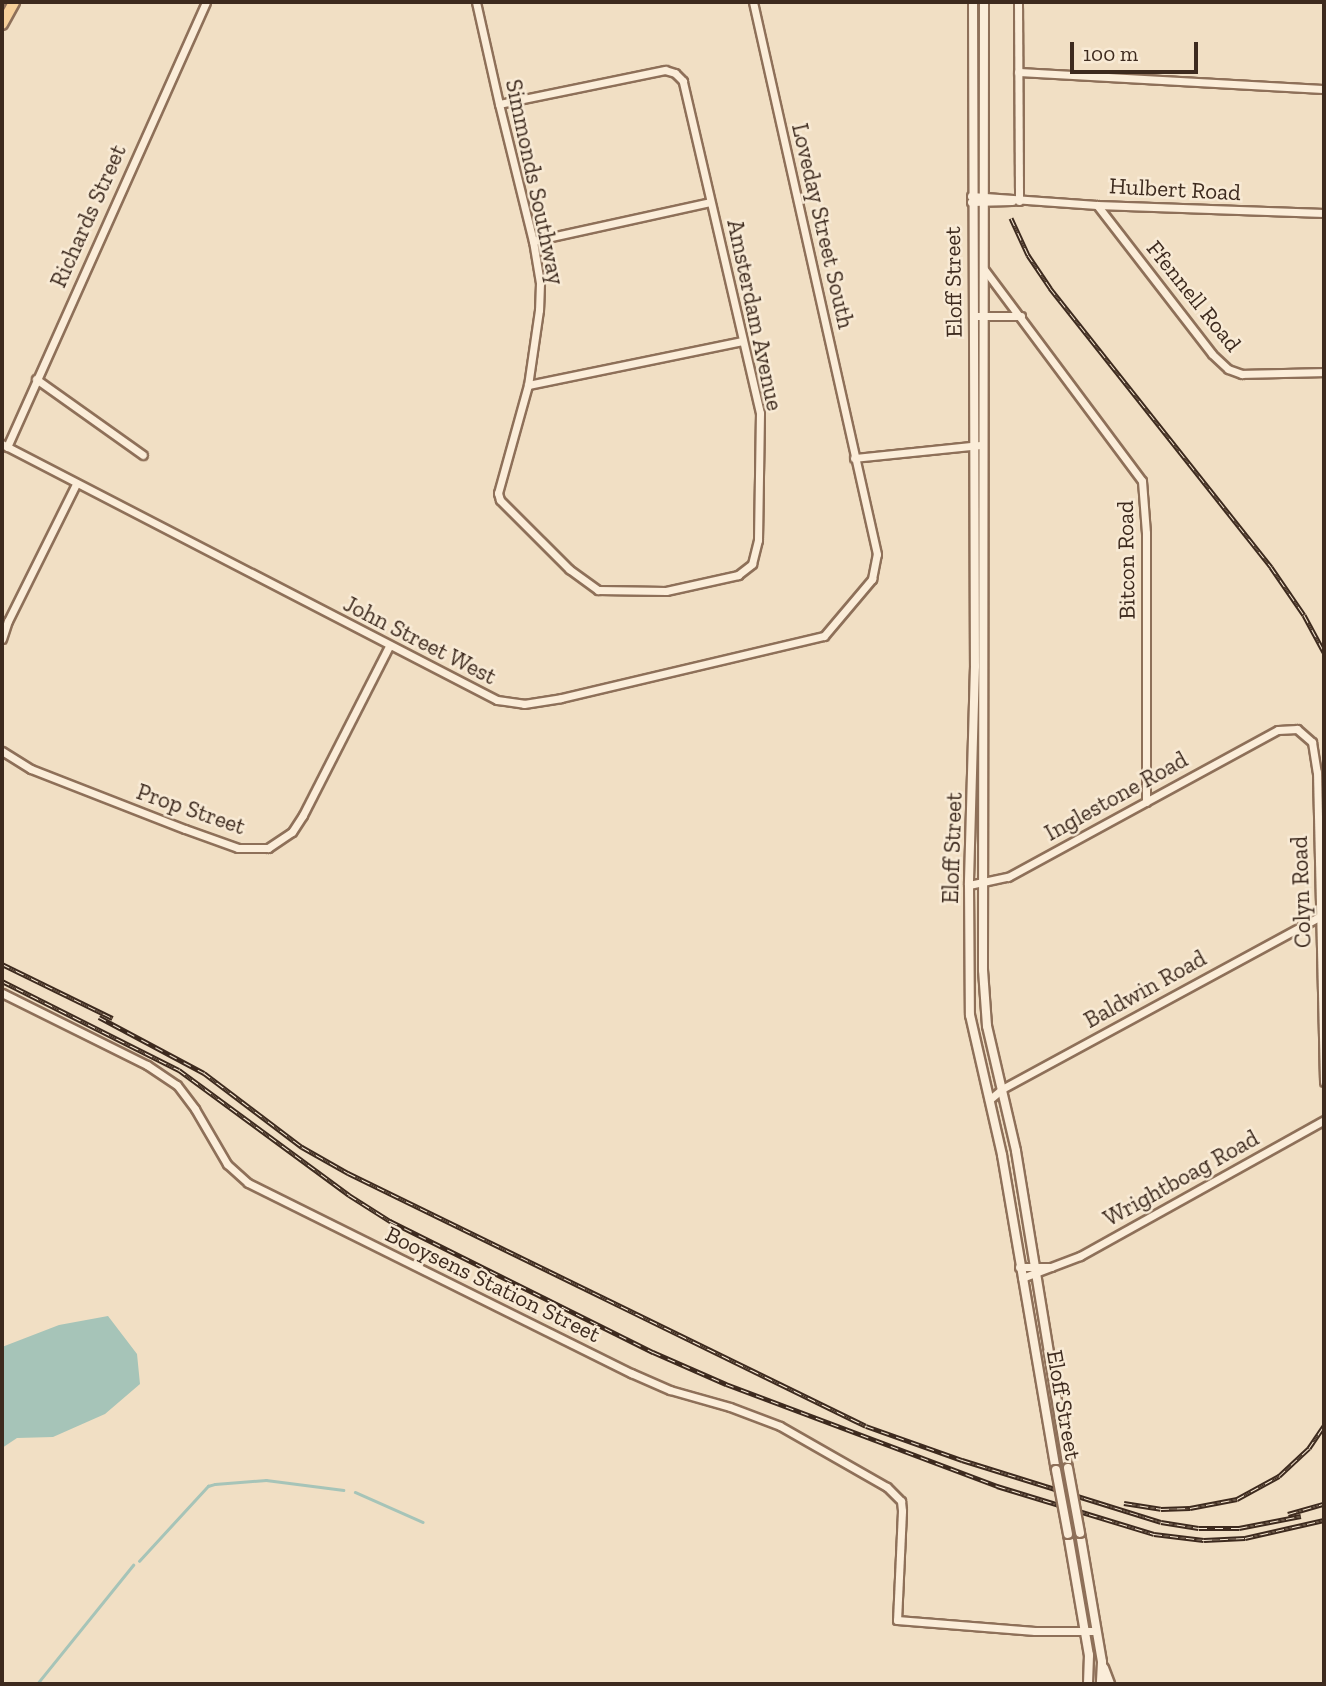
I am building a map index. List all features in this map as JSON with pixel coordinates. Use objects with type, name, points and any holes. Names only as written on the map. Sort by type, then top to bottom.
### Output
[{"type":"main road","points":[[2,24],[14,2]]},
{"type":"street","name":"Richards Street","points":[[4,446],[206,2]]},
{"type":"street","name":"Simmonds Southway","points":[[476,2],[533,241],[540,296],[528,385],[498,493]]},
{"type":"street","name":"Loveday Street South","points":[[753,2],[854,458]]},
{"type":"street","name":"Eloff Street","points":[[973,2],[972,446],[983,752],[985,1004],[1021,1188],[1032,1265],[1080,1533],[1102,1662],[1101,1684]]},
{"type":"street","name":"Eloff Street","points":[[984,2],[985,316],[979,645],[969,885],[970,1015],[1008,1191],[1019,1267],[1086,1631],[1088,1684]]},
{"type":"street","points":[[1018,2],[1020,200]]},
{"type":"street","name":"Amsterdam Avenue","points":[[498,493],[505,508],[586,583],[598,590],[666,591],[738,575],[752,564],[758,540],[760,413],[680,77],[665,70],[499,104]]},
{"type":"street","points":[[1018,72],[1324,89]]},
{"type":"street","points":[[974,80],[984,81]]},
{"type":"street","name":"Hulbert Road","points":[[971,199],[1283,214],[1324,213]]},
{"type":"street","points":[[533,241],[710,202]]},
{"type":"street","name":"Ffennell Road","points":[[1097,205],[1212,355],[1228,369],[1242,374],[1324,372]]},
{"type":"street","name":"Bitcon Road","points":[[984,269],[1142,481],[1146,533],[1146,802]]},
{"type":"street","points":[[974,316],[1021,316]]},
{"type":"street","points":[[528,385],[743,341]]},
{"type":"street","points":[[36,379],[142,455]]},
{"type":"street","points":[[854,458],[983,445]]},
{"type":"street","name":"John Street West","points":[[4,446],[497,700],[524,704],[816,640],[831,630],[876,570],[875,544],[854,458]]},
{"type":"street","points":[[2,639],[8,621],[76,484]]},
{"type":"street","name":"Prop Street","points":[[2,751],[31,769],[237,848],[268,848],[292,832],[303,815],[389,646]]},
{"type":"street","name":"Colyn Road","points":[[1278,730],[1297,729],[1305,734],[1315,754],[1322,915],[1324,1082]]},
{"type":"street","name":"Inglestone Road","points":[[969,885],[982,885],[1008,877],[1278,730]]},
{"type":"street","points":[[973,752],[983,752]]},
{"type":"street","name":"Baldwin Road","points":[[989,1100],[1002,1089],[1322,915]]},
{"type":"street","name":"Booysens Station Street","points":[[2,993],[147,1065],[177,1085],[195,1109],[227,1164],[248,1183],[631,1373],[670,1390],[730,1407],[780,1426],[887,1487],[901,1501],[902,1511],[897,1620],[1035,1631],[1086,1631]]},
{"type":"street","name":"Wrightboag Road","points":[[1022,1278],[1055,1267],[1324,1120]]},
{"type":"street","points":[[1008,1191],[1021,1188]]},
{"type":"street","points":[[1019,1267],[1055,1267]]},
{"type":"street","points":[[1045,1409],[1057,1407]]},
{"type":"street","points":[[1086,1631],[1096,1630]]},
{"type":"street","points":[[1102,1662],[1110,1684]]},
{"type":"shaded area","points":[[108,1316],[137,1354],[140,1384],[105,1414],[53,1437],[17,1438],[2,1448],[2,1347],[59,1325]]},
{"type":"waterway","points":[[139,1561],[208,1486],[266,1480],[343,1490]]},
{"type":"waterway","points":[[355,1492],[423,1522]]},
{"type":"waterway","points":[[37,1684],[133,1565]]},
{"type":"railway","points":[[1011,218],[1028,255],[1050,288],[1271,567],[1304,615],[1324,652]]},
{"type":"railway","points":[[2,964],[112,1018]]},
{"type":"railway","points":[[2,981],[179,1070],[349,1195],[390,1221],[653,1352],[726,1384],[997,1486],[1154,1534],[1204,1540],[1245,1538],[1324,1520]]},
{"type":"railway","points":[[99,1017],[204,1073],[302,1147],[348,1173],[866,1426],[962,1460],[1161,1522],[1199,1528],[1239,1528],[1301,1516]]},
{"type":"railway","points":[[1124,1503],[1161,1509],[1190,1508],[1237,1499],[1279,1476],[1309,1448],[1324,1426]]},
{"type":"railway","points":[[1288,1514],[1324,1504]]}]
